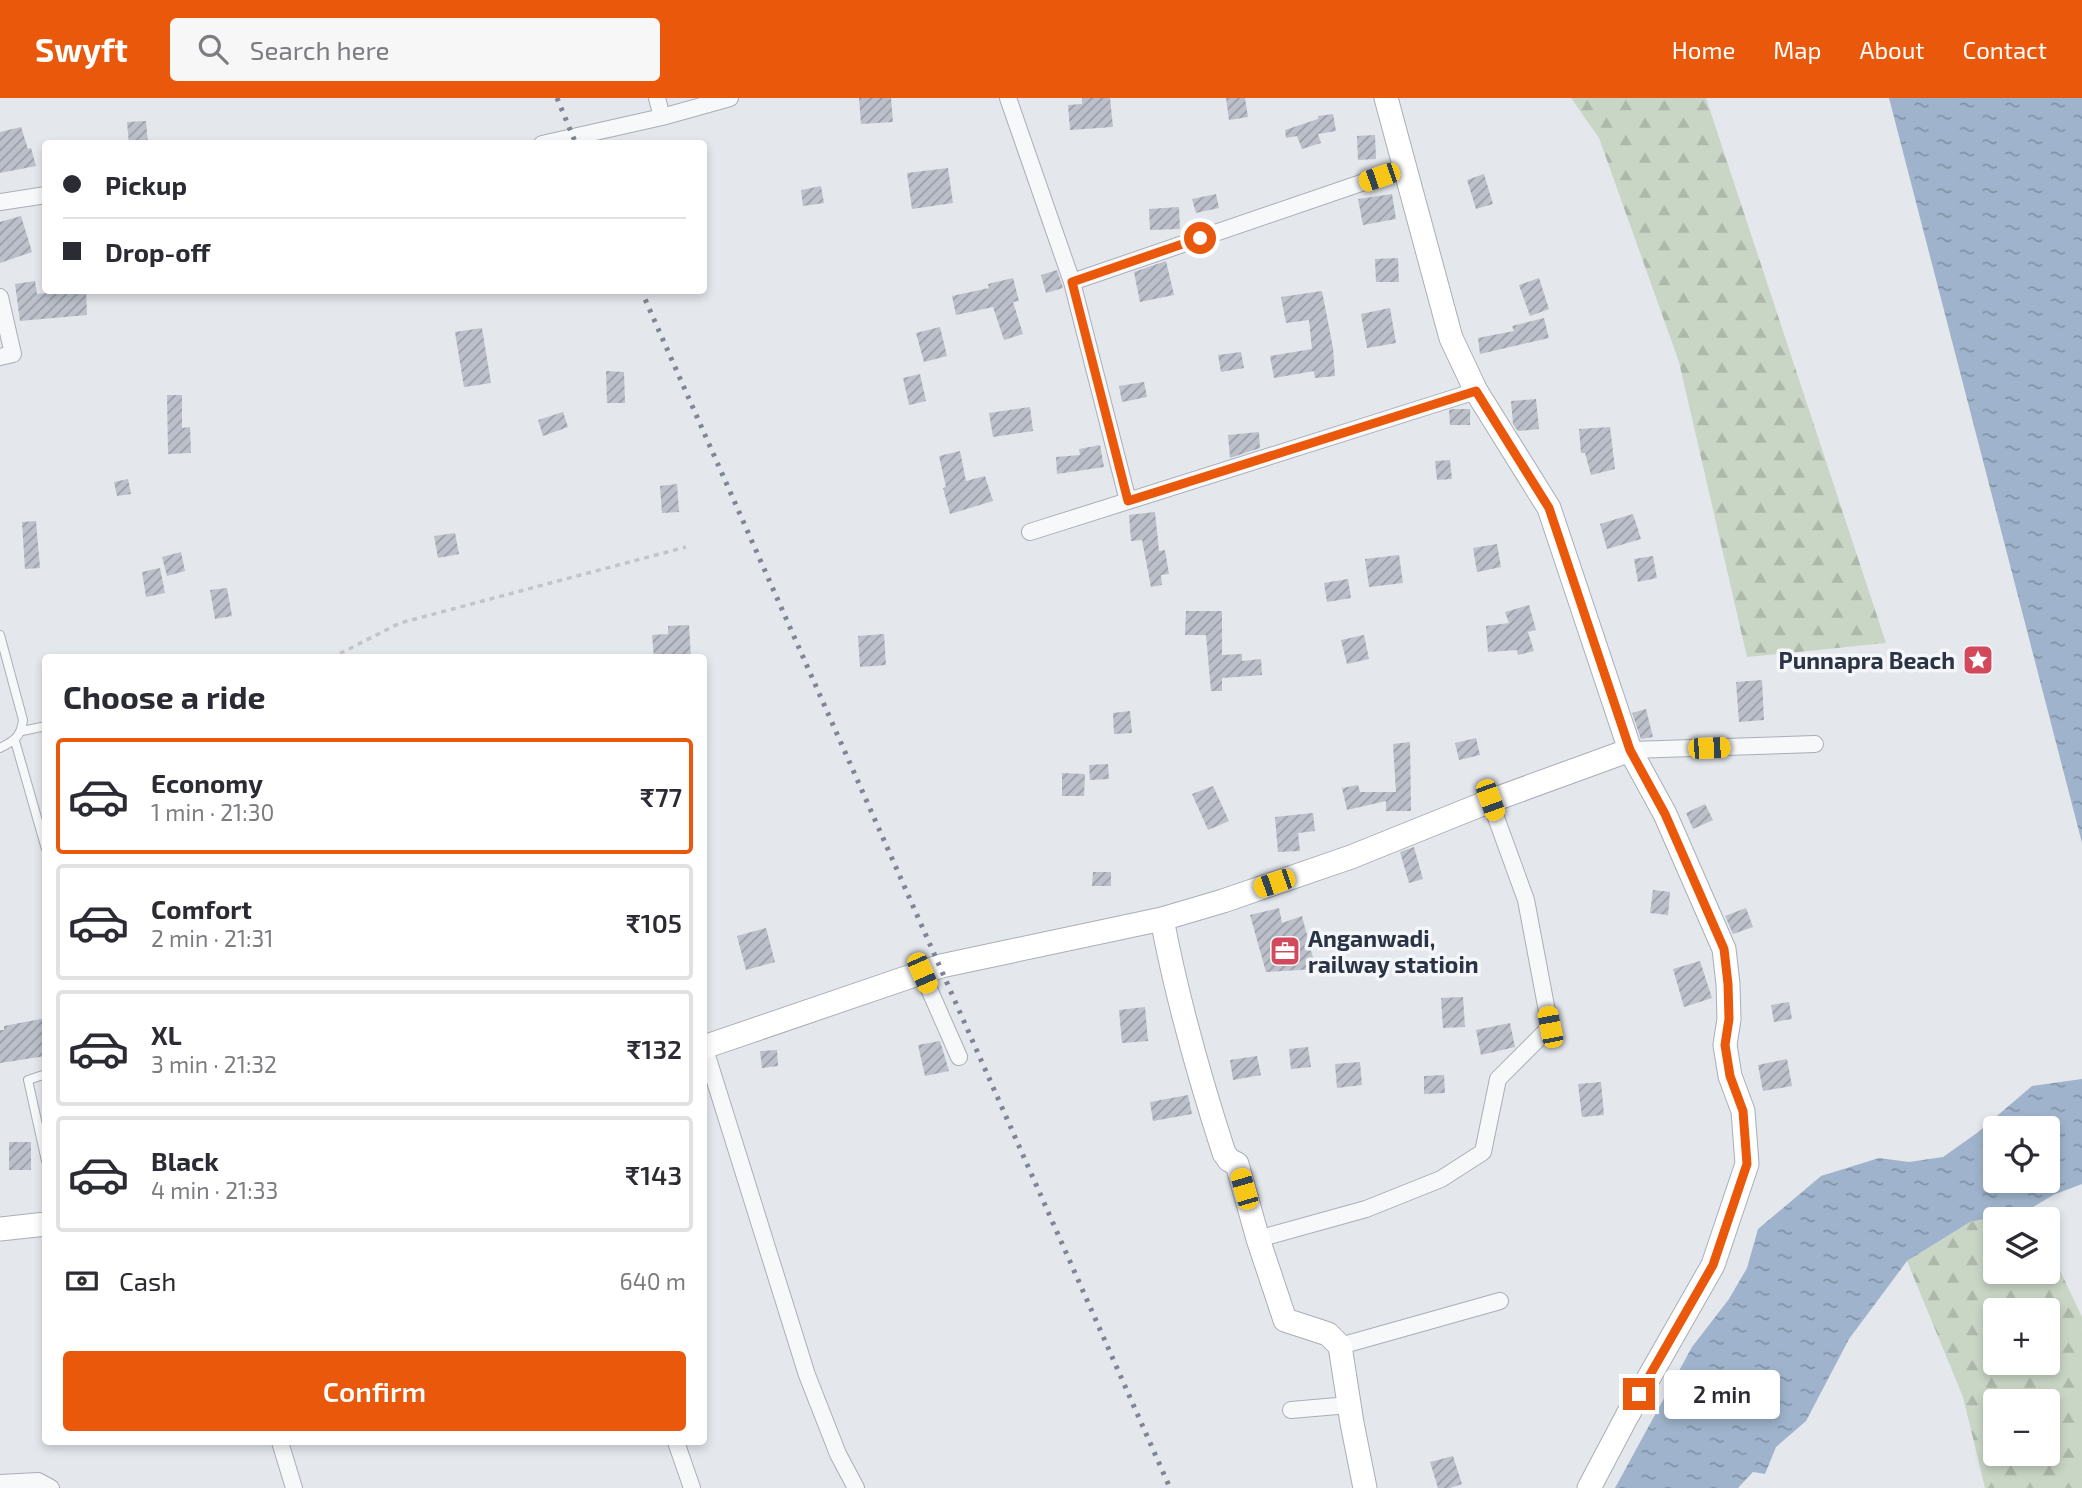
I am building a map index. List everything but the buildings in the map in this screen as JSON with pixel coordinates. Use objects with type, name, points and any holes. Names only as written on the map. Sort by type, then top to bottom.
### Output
[{"type":"main road","points":[[1386,98],[1451,338],[1476,391],[1549,508],[1630,750],[1665,814],[1724,949],[1729,1019],[1725,1045],[1730,1076],[1743,1111],[1747,1164],[1713,1265],[1589,1488]]},
{"type":"main road","points":[[707,1045],[941,966],[1161,919],[1223,901],[1351,857],[1490,800],[1630,750]]},
{"type":"main road","points":[[1161,919],[1172,973],[1202,1086],[1224,1153],[1228,1160],[1237,1164],[1285,1320],[1328,1334],[1339,1346],[1365,1488]]},
{"type":"main road","points":[[0,1229],[42,1224]]},
{"type":"street","points":[[657,98],[662,117]]},
{"type":"street","points":[[560,140],[662,117],[730,98]]},
{"type":"street","points":[[1008,98],[1072,282],[1128,501]]},
{"type":"street","points":[[1072,282],[1405,168]]},
{"type":"street","points":[[0,202],[42,196]]},
{"type":"street","points":[[0,297],[13,354],[0,357]]},
{"type":"street","points":[[1030,532],[1476,391]]},
{"type":"street","points":[[1630,750],[1815,744]]},
{"type":"street","points":[[1258,1239],[1366,1209],[1441,1179],[1483,1152],[1498,1079],[1550,1027],[1526,900],[1490,800]]},
{"type":"street","points":[[922,973],[959,1057]]},
{"type":"street","points":[[707,1056],[807,1375],[838,1454],[856,1488]]},
{"type":"street","points":[[1339,1346],[1500,1301]]},
{"type":"street","points":[[1291,1410],[1349,1405]]},
{"type":"street","points":[[281,1445],[294,1488]]},
{"type":"street","points":[[677,1445],[692,1488]]},
{"type":"street","points":[[0,1483],[38,1481],[51,1488]]},
{"type":"lane","points":[[0,635],[23,720],[22,730],[15,741],[0,748]]},
{"type":"lane","points":[[22,730],[42,727]]},
{"type":"lane","points":[[15,741],[42,835]]},
{"type":"lane","points":[[42,1075],[28,1080],[42,1143]]},
{"type":"path","points":[[339,654],[400,622],[686,547]]},
{"type":"green space","points":[[1571,98],[1706,98],[1886,643],[1747,657],[1679,362],[1599,138]]},
{"type":"green space","points":[[1983,1219],[1983,1284],[2060,1284],[2060,1270],[2082,1317],[2082,1488],[1985,1488],[1963,1397],[1907,1261],[1970,1222]]},
{"type":"water","points":[[1889,98],[2082,98],[2082,843]]},
{"type":"water","points":[[2082,1079],[2082,1184],[2060,1192],[2060,1116],[1997,1116],[2032,1086]]},
{"type":"water","points":[[1983,1128],[1983,1193],[2058,1193],[2033,1207],[1983,1207],[1983,1219],[1970,1222],[1907,1261],[1849,1339],[1806,1421],[1776,1447],[1765,1474],[1753,1472],[1738,1488],[1615,1488],[1692,1347],[1729,1299],[1747,1268],[1758,1229],[1821,1176],[1879,1158],[1909,1162],[1943,1157]]},
{"type":"railway","points":[[557,98],[574,140]]},
{"type":"railway","points":[[643,294],[1170,1488]]},
{"type":"place","name":"Punnapra Beach","points":[[1978,660]]},
{"type":"place","name":"Anganwadi, railway statioin","points":[[1285,951]]},
{"type":"route","points":[[1200,238],[1072,282],[1128,501],[1476,391],[1534,479],[1549,508],[1630,750],[1665,814],[1724,949],[1729,1019],[1725,1045],[1730,1076],[1743,1111],[1747,1164],[1713,1265],[1639,1394]]}]
